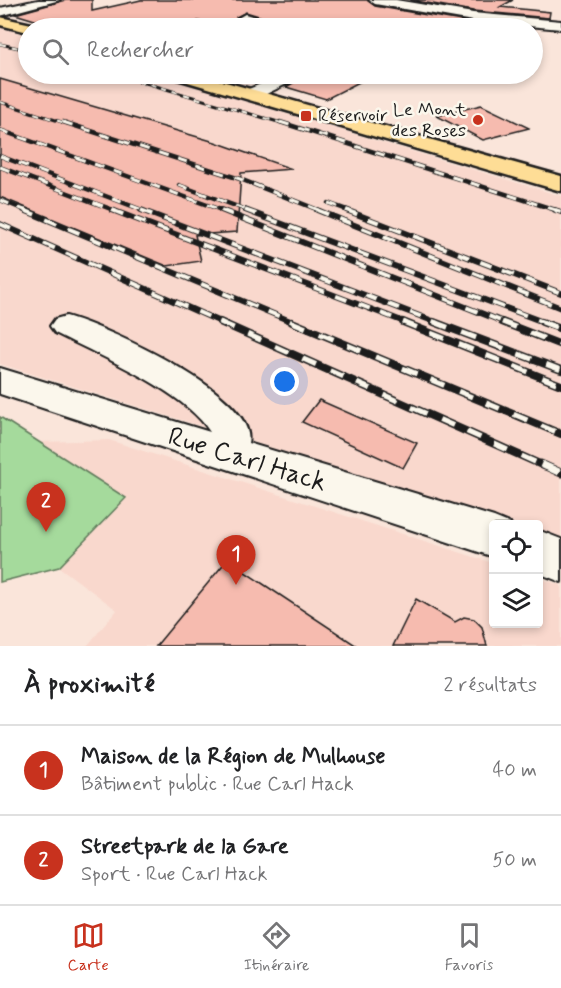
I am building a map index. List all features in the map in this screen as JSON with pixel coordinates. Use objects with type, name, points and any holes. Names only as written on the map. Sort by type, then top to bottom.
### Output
[{"type":"main road","points":[[0,18],[18,25]]},
{"type":"main road","points":[[216,84],[561,184]]},
{"type":"street","points":[[0,18],[54,0]]},
{"type":"street","points":[[375,0],[485,18]]},
{"type":"street","points":[[504,18],[519,9]]},
{"type":"street","points":[[444,18],[454,14]]},
{"type":"street","points":[[543,24],[561,26]]},
{"type":"street","points":[[252,94],[276,84]]},
{"type":"street","points":[[66,326],[201,397],[229,430],[231,437],[225,452]]},
{"type":"street","name":"Rue Carl Hack","points":[[0,381],[489,535]]},
{"type":"street","points":[[543,553],[561,561]]},
{"type":"shaded area","points":[[0,27],[18,33],[18,84],[187,84],[561,196],[561,540],[543,533],[543,520],[505,520],[0,364]]},
{"type":"shaded area","points":[[109,440],[489,562],[489,628],[543,628],[543,579],[561,585],[561,646],[87,646],[117,610],[59,567],[126,498],[40,442]]},
{"type":"green space","points":[[0,417],[126,498],[59,567],[0,582]]},
{"type":"building","points":[[66,0],[92,0],[92,11],[141,0],[367,0],[375,6],[444,18],[265,18],[246,12],[236,18],[28,18],[15,14]]},
{"type":"building","points":[[410,0],[513,0],[500,7],[550,12],[549,18],[473,11]]},
{"type":"building","points":[[0,79],[215,142],[292,169],[241,173],[237,232],[195,235],[201,261],[167,266],[0,197]]},
{"type":"building","points":[[291,84],[355,84],[326,99],[286,87]]},
{"type":"building","name":"Le Mont des Roses","points":[[481,105],[529,128],[483,140],[437,116]]},
{"type":"building","points":[[319,400],[417,443],[403,468],[302,422]]},
{"type":"building","points":[[227,560],[357,646],[156,646]]},
{"type":"building","points":[[416,599],[455,622],[464,617],[474,619],[482,627],[487,646],[393,646]]},
{"type":"railway","points":[[0,44],[18,48]]},
{"type":"railway","points":[[149,84],[285,124]]},
{"type":"railway","points":[[0,102],[68,124]]},
{"type":"railway","points":[[63,122],[240,179],[321,211]]},
{"type":"railway","points":[[280,122],[559,211]]},
{"type":"railway","points":[[0,130],[224,211]]},
{"type":"railway","points":[[0,156],[145,211]]},
{"type":"railway","points":[[0,167],[116,211]]},
{"type":"railway","points":[[179,185],[249,211]]},
{"type":"railway","points":[[0,200],[27,211]]},
{"type":"railway","points":[[328,203],[350,211]]},
{"type":"railway","points":[[24,210],[295,323]]},
{"type":"railway","points":[[112,210],[407,323]]},
{"type":"railway","points":[[141,210],[438,323]]},
{"type":"railway","points":[[221,210],[506,323]]},
{"type":"railway","points":[[245,210],[546,323]]},
{"type":"railway","points":[[317,210],[561,308]]},
{"type":"railway","points":[[346,210],[561,293]]},
{"type":"railway","points":[[555,210],[561,212]]},
{"type":"railway","points":[[0,224],[223,323]]},
{"type":"railway","points":[[220,322],[544,466]]},
{"type":"railway","points":[[292,322],[561,434]]},
{"type":"railway","points":[[403,322],[561,385]]},
{"type":"railway","points":[[434,322],[561,370]]},
{"type":"railway","points":[[502,322],[561,345]]},
{"type":"railway","points":[[542,322],[561,329]]},
{"type":"railway","points":[[541,464],[561,473]]},
{"type":"place","name":"Réservoir","points":[[306,116]]},
{"type":"place","name":"Le Mont des Roses","points":[[478,120]]},
{"type":"place","name":"Streetpark de la Gare","points":[[46,532]]},
{"type":"place","name":"Maison de la Région de Mulhouse","points":[[236,585]]}]
